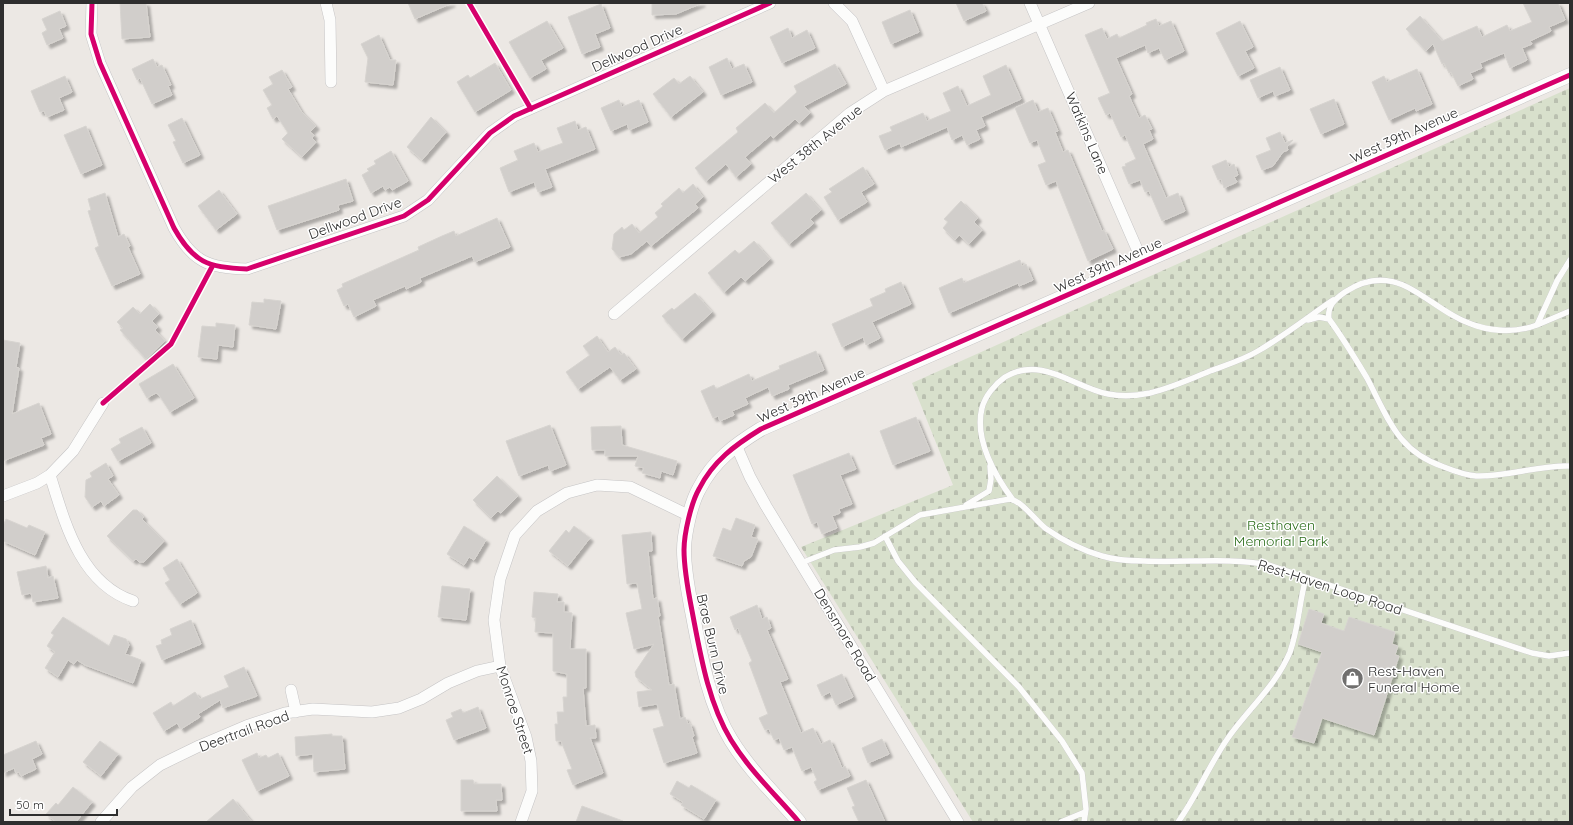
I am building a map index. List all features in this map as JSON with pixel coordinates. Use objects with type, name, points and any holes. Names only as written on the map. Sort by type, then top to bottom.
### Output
[{"type":"street","name":"Dellwood Drive","points":[[92,3],[91,34],[100,63],[174,228],[184,246],[202,261],[223,268],[247,269],[404,216],[428,200],[490,133],[514,116],[770,3]]},
{"type":"street","points":[[326,3],[330,20],[331,82]]},
{"type":"street","points":[[834,3],[852,21],[884,91]]},
{"type":"street","name":"Watkins Lane","points":[[1030,3],[1143,263]]},
{"type":"street","name":"West 38th Avenue","points":[[614,314],[850,113],[884,91],[1089,3]]},
{"type":"street","name":"West 39th Avenue","points":[[690,516],[698,490],[713,465],[736,445],[761,429],[1143,263],[1570,74]]},
{"type":"street","points":[[3,496],[37,483],[50,475],[73,451],[102,403]]},
{"type":"street","name":"Densmore Road","points":[[736,445],[757,490],[958,822]]},
{"type":"street","points":[[50,475],[61,511],[82,558],[108,589],[120,597],[133,601]]},
{"type":"street","name":"Monroe Street","points":[[521,822],[532,791],[531,762],[526,737],[500,666],[494,620],[500,579],[515,535],[537,511],[567,493],[596,485],[630,487],[690,516]]},
{"type":"street","name":"Brae Burn Drive","points":[[690,516],[684,550],[688,588],[700,656],[716,707],[731,740],[756,776],[799,822]]},
{"type":"street","name":"Deertrail Road","points":[[100,822],[132,787],[160,765],[246,726],[285,713],[314,709],[372,712],[399,708],[421,699],[448,683],[477,671],[500,666]]},
{"type":"street","points":[[291,690],[296,712]]},
{"type":"lane","points":[[1538,325],[1557,281],[1570,260]]},
{"type":"lane","points":[[960,508],[978,499],[989,491],[991,479],[989,460],[980,427],[983,406],[998,383],[1012,374],[1032,369],[1051,371],[1097,391],[1126,397],[1139,395],[1174,385],[1245,357],[1271,343],[1361,283],[1378,280],[1390,280],[1407,286],[1465,322],[1495,330],[1518,331],[1538,325],[1570,311]]},
{"type":"lane","points":[[1335,299],[1329,309],[1329,319],[1358,362],[1390,424],[1408,446],[1428,462],[1473,476],[1488,476],[1570,466]]},
{"type":"lane","points":[[1302,321],[1319,317],[1329,319]]},
{"type":"lane","name":"Rest-Haven Loop Road","points":[[989,460],[1002,486],[1013,500],[1045,528],[1079,548],[1104,557],[1158,562],[1246,561],[1269,565],[1532,652],[1549,656],[1570,653]]},
{"type":"lane","points":[[801,563],[834,550],[868,545],[920,516],[1010,499],[1013,500]]},
{"type":"lane","points":[[885,536],[898,561],[915,582],[1019,687],[1062,741],[1082,773],[1084,781],[1084,822]]},
{"type":"lane","points":[[1178,822],[1198,792],[1227,739],[1260,699],[1284,664],[1296,633],[1302,591],[1306,578]]},
{"type":"lane","points":[[1061,822],[1085,812]]},
{"type":"green space","name":"Resthaven Memorial Park","points":[[1570,88],[1570,822],[973,822],[801,547],[953,485],[912,383]]},
{"type":"building","points":[[120,3],[146,3],[150,37],[122,39]]},
{"type":"building","points":[[408,3],[452,3],[415,19]]},
{"type":"building","points":[[652,3],[702,3],[676,14],[652,15]]},
{"type":"building","points":[[956,3],[982,3],[986,11],[964,21]]},
{"type":"building","points":[[1523,3],[1558,3],[1565,20],[1549,27],[1551,31],[1530,41],[1532,44],[1522,48],[1527,60],[1510,68],[1504,53],[1480,63],[1482,68],[1470,73],[1473,79],[1458,86],[1451,72],[1449,73],[1444,63],[1442,64],[1433,44],[1426,51],[1406,29],[1420,16],[1442,41],[1477,26],[1482,37],[1507,25],[1510,31],[1532,22]]},
{"type":"building","points":[[601,4],[610,28],[595,34],[600,47],[582,54],[568,17]]},
{"type":"building","points":[[910,10],[919,32],[891,44],[882,22]]},
{"type":"building","points":[[60,11],[66,26],[59,29],[63,38],[47,45],[42,33],[47,30],[42,19]]},
{"type":"building","points":[[1156,19],[1159,26],[1171,21],[1184,51],[1165,60],[1159,48],[1148,53],[1145,45],[1116,58],[1132,94],[1129,96],[1139,118],[1145,115],[1152,129],[1149,130],[1153,139],[1143,144],[1166,198],[1178,193],[1185,211],[1162,221],[1149,191],[1145,192],[1140,180],[1129,184],[1122,167],[1136,159],[1125,135],[1121,137],[1110,113],[1106,115],[1098,98],[1110,93],[1085,35],[1102,28],[1107,39],[1117,34],[1119,38],[1147,25],[1146,23]]},
{"type":"building","points":[[547,21],[563,48],[541,60],[546,69],[530,78],[509,42]]},
{"type":"building","points":[[1240,21],[1253,47],[1245,51],[1254,68],[1238,76],[1216,33]]},
{"type":"building","points":[[788,28],[792,38],[807,30],[815,48],[782,63],[770,37]]},
{"type":"building","points":[[379,35],[390,60],[396,60],[393,85],[365,82],[368,58],[361,44]]},
{"type":"building","points":[[727,58],[732,69],[744,64],[752,82],[721,95],[709,67]]},
{"type":"building","points":[[153,59],[157,67],[162,65],[171,85],[168,86],[172,95],[152,104],[140,78],[137,80],[132,69]]},
{"type":"building","points":[[495,63],[511,90],[475,112],[457,82],[468,75],[470,78]]},
{"type":"building","points":[[835,64],[846,84],[804,106],[810,113],[799,123],[795,119],[773,138],[771,135],[745,157],[751,164],[736,177],[726,164],[706,181],[695,168],[738,132],[736,128],[765,103],[774,113],[797,92],[794,86]]},
{"type":"building","points":[[1006,65],[1021,99],[981,117],[985,126],[976,130],[980,139],[967,145],[962,135],[952,140],[947,127],[901,147],[900,143],[885,150],[879,136],[892,131],[890,127],[923,113],[927,121],[951,111],[943,93],[958,86],[967,106],[991,95],[983,76]]},
{"type":"building","points":[[1280,67],[1290,90],[1275,96],[1273,91],[1258,98],[1250,80]]},
{"type":"building","points":[[1417,69],[1432,104],[1416,111],[1415,108],[1389,120],[1372,82],[1384,76],[1387,82]]},
{"type":"building","points":[[282,70],[292,87],[288,89],[301,111],[316,126],[310,132],[314,135],[312,138],[316,142],[302,157],[282,139],[288,133],[277,116],[273,119],[267,108],[272,105],[263,90],[273,84],[269,77]]},
{"type":"building","points":[[65,76],[72,92],[59,98],[64,110],[47,117],[44,111],[40,112],[31,91]]},
{"type":"building","points":[[690,76],[703,92],[671,117],[653,94],[674,78],[679,84]]},
{"type":"building","points":[[1334,99],[1344,124],[1321,134],[1310,109]]},
{"type":"building","points":[[619,100],[622,107],[639,100],[648,122],[629,130],[627,124],[611,131],[601,108]]},
{"type":"building","points":[[1033,100],[1038,112],[1048,108],[1058,131],[1055,132],[1063,152],[1068,150],[1102,231],[1104,230],[1113,249],[1088,261],[1056,181],[1046,185],[1038,165],[1046,162],[1037,140],[1030,143],[1015,108]]},
{"type":"building","points":[[431,117],[446,132],[422,160],[407,147]]},
{"type":"building","points":[[182,118],[200,155],[183,163],[173,142],[176,141],[168,125]]},
{"type":"building","points":[[575,121],[578,130],[586,127],[595,149],[545,169],[552,187],[538,192],[534,182],[509,192],[500,168],[518,160],[514,151],[534,143],[538,152],[563,143],[557,128]]},
{"type":"building","points":[[86,126],[102,165],[81,174],[64,135]]},
{"type":"building","points":[[1280,132],[1285,143],[1293,140],[1287,147],[1288,150],[1283,152],[1273,166],[1262,170],[1256,156],[1271,150],[1266,138]]},
{"type":"building","points":[[391,151],[408,181],[392,190],[390,187],[385,190],[383,186],[371,193],[362,175],[369,171],[367,169],[376,164],[374,161]]},
{"type":"building","points":[[1226,160],[1229,167],[1234,164],[1238,175],[1234,177],[1237,182],[1224,188],[1221,179],[1218,180],[1212,166]]},
{"type":"building","points":[[863,167],[874,184],[861,192],[867,202],[838,220],[824,197],[832,192],[829,189]]},
{"type":"building","points":[[346,179],[353,201],[338,205],[339,210],[277,230],[268,206]]},
{"type":"building","points":[[693,184],[703,197],[695,204],[698,208],[651,246],[647,241],[631,254],[619,257],[612,249],[614,234],[622,227],[624,230],[632,224],[639,233],[658,217],[655,213],[663,206],[661,204],[679,188],[683,193]]},
{"type":"building","points":[[219,190],[237,214],[216,230],[198,206]]},
{"type":"building","points":[[105,193],[118,237],[124,234],[140,274],[112,286],[95,248],[99,246],[88,211],[91,210],[88,199]]},
{"type":"building","points":[[806,193],[821,210],[810,219],[814,223],[789,244],[771,223]]},
{"type":"building","points":[[961,201],[978,218],[974,222],[982,230],[969,244],[959,235],[955,240],[943,228],[948,222],[944,219]]},
{"type":"building","points":[[497,218],[510,247],[475,262],[472,256],[420,278],[421,282],[406,289],[405,286],[373,300],[376,306],[354,317],[348,304],[344,306],[337,290],[343,287],[342,284],[419,250],[418,247],[442,236],[454,231],[456,236]]},
{"type":"building","points":[[754,241],[770,259],[745,281],[741,277],[724,292],[708,273],[735,250],[739,254]]},
{"type":"building","points":[[1020,260],[1022,266],[1026,264],[1033,280],[1019,286],[1018,283],[949,313],[939,288],[962,278],[964,283]]},
{"type":"building","points":[[901,282],[911,304],[872,322],[880,338],[866,345],[863,337],[842,347],[832,324],[873,306],[870,299],[886,292],[885,289]]},
{"type":"building","points":[[695,293],[712,312],[682,339],[662,316],[672,308],[674,310]]},
{"type":"building","points":[[264,299],[281,301],[276,329],[249,325],[252,302],[264,303]]},
{"type":"building","points":[[150,304],[159,314],[152,321],[158,327],[155,330],[165,341],[146,359],[120,330],[123,328],[117,322],[133,307],[140,314]]},
{"type":"building","points":[[216,323],[235,325],[233,347],[218,345],[217,359],[198,357],[202,326],[216,327]]},
{"type":"building","points":[[597,336],[608,352],[615,347],[621,355],[624,353],[636,369],[620,380],[610,367],[578,389],[566,372],[590,355],[583,346]]},
{"type":"building","points":[[3,340],[20,343],[16,367],[19,368],[12,414],[39,403],[51,434],[41,438],[44,445],[3,461]]},
{"type":"building","points":[[816,351],[824,370],[788,385],[789,389],[772,396],[768,387],[745,398],[748,404],[732,411],[734,415],[720,421],[718,416],[713,418],[701,391],[714,385],[716,389],[749,374],[752,381],[780,369],[779,366]]},
{"type":"building","points":[[173,364],[194,398],[170,412],[159,395],[156,393],[147,398],[139,384]]},
{"type":"building","points":[[916,417],[930,451],[893,465],[880,431]]},
{"type":"building","points":[[550,425],[566,465],[550,471],[548,465],[519,476],[506,441]]},
{"type":"building","points":[[621,426],[622,445],[677,461],[673,475],[661,471],[660,478],[642,473],[644,468],[635,466],[638,456],[605,456],[605,450],[592,450],[591,427]]},
{"type":"building","points":[[142,427],[151,443],[118,461],[111,449],[121,443],[119,439]]},
{"type":"building","points":[[849,453],[856,469],[840,475],[852,504],[839,509],[840,513],[832,516],[837,528],[822,534],[817,522],[812,524],[793,475]]},
{"type":"building","points":[[106,463],[113,476],[108,479],[119,495],[104,506],[101,501],[92,507],[85,497],[86,480],[92,477],[90,473]]},
{"type":"building","points":[[497,476],[518,496],[501,513],[498,511],[491,518],[473,500]]},
{"type":"building","points":[[133,510],[137,510],[144,517],[142,519],[164,541],[144,562],[139,562],[136,559],[133,561],[107,536]]},
{"type":"building","points":[[736,518],[755,525],[751,537],[758,539],[751,557],[744,561],[742,566],[713,556],[723,528],[731,531]]},
{"type":"building","points":[[6,519],[27,528],[29,525],[45,532],[35,555],[3,541],[3,526]]},
{"type":"building","points":[[464,526],[486,540],[474,560],[469,557],[464,565],[447,554]]},
{"type":"building","points":[[574,526],[590,538],[568,566],[549,551],[566,530],[569,533]]},
{"type":"building","points":[[651,532],[652,551],[648,551],[653,599],[657,598],[660,616],[658,616],[669,685],[674,684],[680,719],[685,717],[688,724],[690,723],[694,736],[692,737],[697,753],[664,763],[653,729],[664,726],[657,704],[639,707],[637,692],[652,690],[636,677],[635,672],[654,644],[634,649],[626,613],[642,609],[637,583],[627,584],[622,535]]},
{"type":"building","points":[[177,559],[197,593],[180,604],[165,583],[170,580],[163,568]]},
{"type":"building","points":[[46,566],[48,578],[53,576],[58,598],[33,602],[31,593],[22,595],[17,572]]},
{"type":"building","points":[[442,586],[470,589],[466,620],[438,617]]},
{"type":"building","points":[[534,592],[558,594],[557,602],[564,602],[564,612],[572,613],[570,649],[586,649],[586,688],[583,688],[586,726],[595,725],[596,738],[590,738],[603,773],[573,785],[567,770],[572,769],[561,741],[556,741],[555,724],[558,724],[557,712],[564,712],[563,697],[567,697],[567,674],[553,671],[553,633],[535,632],[536,618],[532,617]]},
{"type":"building","points":[[757,605],[762,619],[767,617],[771,628],[767,630],[788,679],[780,682],[801,733],[813,728],[821,744],[830,740],[842,768],[845,766],[850,776],[818,790],[814,782],[817,780],[811,767],[802,771],[792,747],[784,750],[779,738],[774,740],[769,729],[765,730],[759,718],[768,714],[749,663],[752,661],[738,628],[735,630],[730,617]]},
{"type":"building","name":"Rest-Haven Funeral Home","points":[[1309,609],[1324,614],[1321,623],[1344,631],[1349,617],[1395,632],[1392,644],[1398,646],[1395,655],[1399,656],[1374,735],[1322,718],[1314,743],[1292,737],[1322,652],[1298,644]]},
{"type":"building","points":[[63,617],[109,646],[114,635],[126,639],[129,645],[125,654],[141,660],[133,683],[85,665],[77,660],[74,664],[68,660],[58,677],[45,668],[55,652],[47,646],[54,635],[51,633]]},
{"type":"building","points":[[191,620],[201,644],[162,660],[156,646],[162,644],[161,640],[172,635],[170,629]]},
{"type":"building","points":[[244,667],[257,696],[223,708],[220,700],[198,714],[200,717],[181,729],[177,723],[164,731],[153,713],[171,702],[173,706],[195,692],[200,699],[229,687],[224,676]]},
{"type":"building","points":[[842,674],[853,697],[836,705],[830,692],[822,696],[817,685]]},
{"type":"building","points":[[478,707],[486,728],[454,740],[446,720],[453,717],[451,713],[461,709],[463,713]]},
{"type":"building","points":[[332,734],[332,736],[342,736],[345,769],[314,772],[313,754],[296,756],[295,737]]},
{"type":"building","points":[[882,739],[889,754],[868,763],[862,748]]},
{"type":"building","points":[[36,741],[42,754],[32,759],[36,769],[21,776],[19,772],[16,773],[14,768],[3,773],[3,755]]},
{"type":"building","points":[[100,741],[118,754],[101,776],[83,762]]},
{"type":"building","points":[[257,753],[259,758],[266,755],[268,758],[278,753],[289,776],[257,791],[242,760]]},
{"type":"building","points":[[461,780],[473,780],[474,784],[501,784],[502,800],[496,800],[497,811],[461,811]]},
{"type":"building","points":[[866,780],[885,822],[859,822],[852,807],[855,806],[847,788]]},
{"type":"building","points":[[677,781],[689,788],[691,785],[716,800],[704,819],[681,805],[683,802],[670,794]]},
{"type":"building","points":[[73,787],[92,802],[76,822],[56,822],[46,814],[56,803],[58,805]]},
{"type":"building","points":[[233,799],[252,822],[206,822]]},
{"type":"building","points":[[582,806],[623,821],[623,822],[576,822]]},
{"type":"cycle path","points":[[92,3],[91,34],[100,63],[174,228],[188,249],[203,261],[222,267],[247,269],[404,216],[428,200],[490,133],[514,116],[770,3]]},
{"type":"cycle path","points":[[469,3],[531,109]]},
{"type":"cycle path","points":[[799,822],[755,772],[731,740],[723,726],[711,696],[699,648],[686,575],[684,558],[685,536],[688,519],[696,495],[711,470],[726,454],[742,441],[761,429],[1570,75]]},
{"type":"cycle path","points":[[103,403],[171,344],[213,265]]},
{"type":"place","name":"Rest-Haven Funeral Home","points":[[1352,679]]}]
